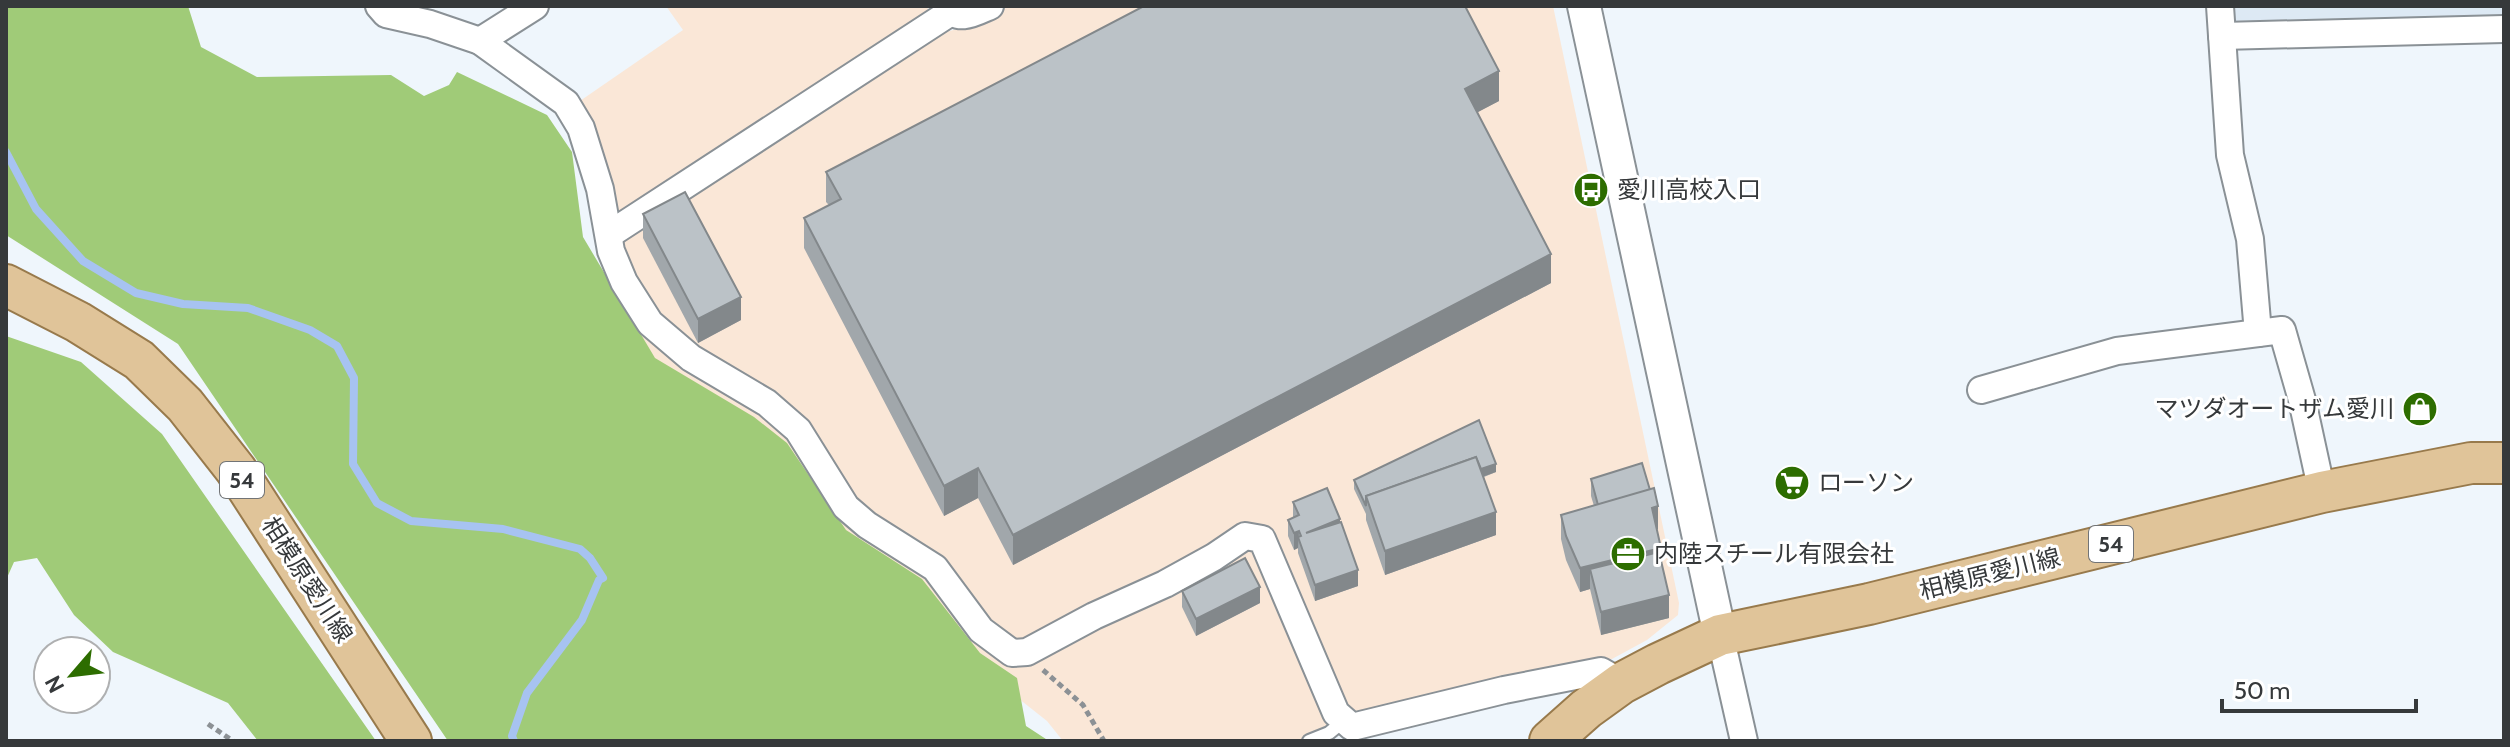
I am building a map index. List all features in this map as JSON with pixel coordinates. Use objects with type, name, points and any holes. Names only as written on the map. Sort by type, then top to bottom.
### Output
[{"type":"main road","name":"相模原愛川線","points":[[6,285],[78,322],[139,360],[185,405],[236,470],[411,741]]},
{"type":"main road","name":"相模原愛川線","points":[[1550,741],[1622,683],[1720,635],[1869,604],[2322,492],[2471,463],[2504,463]]},
{"type":"street","points":[[379,6],[386,14],[430,24],[480,41],[566,103],[581,128],[600,189],[611,251],[624,282],[650,323],[691,358],[767,403],[798,430],[846,507],[867,525],[935,568],[981,630],[1012,653],[1027,652],[1094,616],[1165,584],[1245,536],[1262,539],[1336,713],[1352,727],[1504,690],[1601,671],[1622,683]]},
{"type":"street","points":[[480,41],[535,6]]},
{"type":"street","points":[[610,234],[948,9],[967,17],[990,6]]},
{"type":"street","points":[[1584,6],[1744,741]]},
{"type":"street","points":[[2220,6],[2230,155],[2250,239],[2258,333]]},
{"type":"street","points":[[2222,36],[2504,29]]},
{"type":"street","points":[[1981,390],[2117,351],[2282,330],[2302,400],[2322,492]]},
{"type":"lane","points":[[1309,741],[1329,733],[1345,720]]},
{"type":"path","points":[[1027,652],[1031,661],[1083,705],[1104,741]]},
{"type":"path","points":[[208,724],[233,741]]},
{"type":"shaded area","points":[[666,6],[928,6],[927,20],[620,219],[611,210],[577,103],[683,30]]},
{"type":"shaded area","points":[[1010,6],[1553,6],[1679,603],[1678,615],[1647,640],[1612,659],[1500,682],[1302,741],[1063,741],[1047,721],[967,658],[647,365],[596,254],[924,37],[962,28]]},
{"type":"shaded area","points":[[2226,6],[2504,6],[2504,22],[2237,25],[2227,15]]},
{"type":"green space","points":[[6,6],[188,6],[201,47],[257,77],[391,75],[424,96],[449,85],[457,72],[547,115],[572,152],[583,237],[655,358],[754,417],[787,443],[846,530],[922,579],[980,653],[1017,678],[1026,726],[1049,741],[448,741],[178,344],[6,235]]},
{"type":"green space","points":[[6,336],[81,362],[162,434],[376,741],[258,741],[228,703],[113,652],[112,635],[95,635],[74,615],[37,558],[14,562],[6,580]]},
{"type":"building","points":[[1144,6],[1465,6],[1499,71],[1465,89],[1551,254],[1013,535],[978,468],[944,486],[804,218],[841,199],[826,172]]},
{"type":"building","points":[[685,192],[741,297],[698,319],[643,214]]},
{"type":"building","points":[[1479,420],[1496,464],[1481,469],[1476,457],[1366,496],[1366,506],[1354,480]]},
{"type":"building","points":[[1476,457],[1496,512],[1385,551],[1366,496]]},
{"type":"building","points":[[1642,463],[1650,490],[1598,505],[1591,479]]},
{"type":"building","points":[[1327,488],[1340,519],[1306,533],[1341,522],[1358,570],[1315,585],[1298,537],[1301,536],[1299,531],[1294,533],[1288,520],[1299,515],[1293,502]]},
{"type":"building","points":[[1654,488],[1658,506],[1652,508],[1661,548],[1580,568],[1561,515]]},
{"type":"building","points":[[1659,552],[1669,595],[1601,612],[1590,569]]},
{"type":"building","points":[[1245,558],[1260,587],[1196,619],[1182,591]]},
{"type":"waterway","points":[[6,152],[36,209],[83,261],[136,293],[183,304],[248,308],[310,330],[337,346],[354,378],[353,464],[377,503],[411,521],[503,529],[580,549],[590,558],[603,578],[599,580],[582,620],[527,693],[512,736],[514,741]]},
{"type":"place","name":"愛川高校入口","points":[[1591,190]]},
{"type":"place","name":"マツダオートザム愛川","points":[[2420,409]]},
{"type":"place","name":"ローソン","points":[[1792,483]]},
{"type":"place","name":"内陸スチール有限会社","points":[[1628,554]]}]
